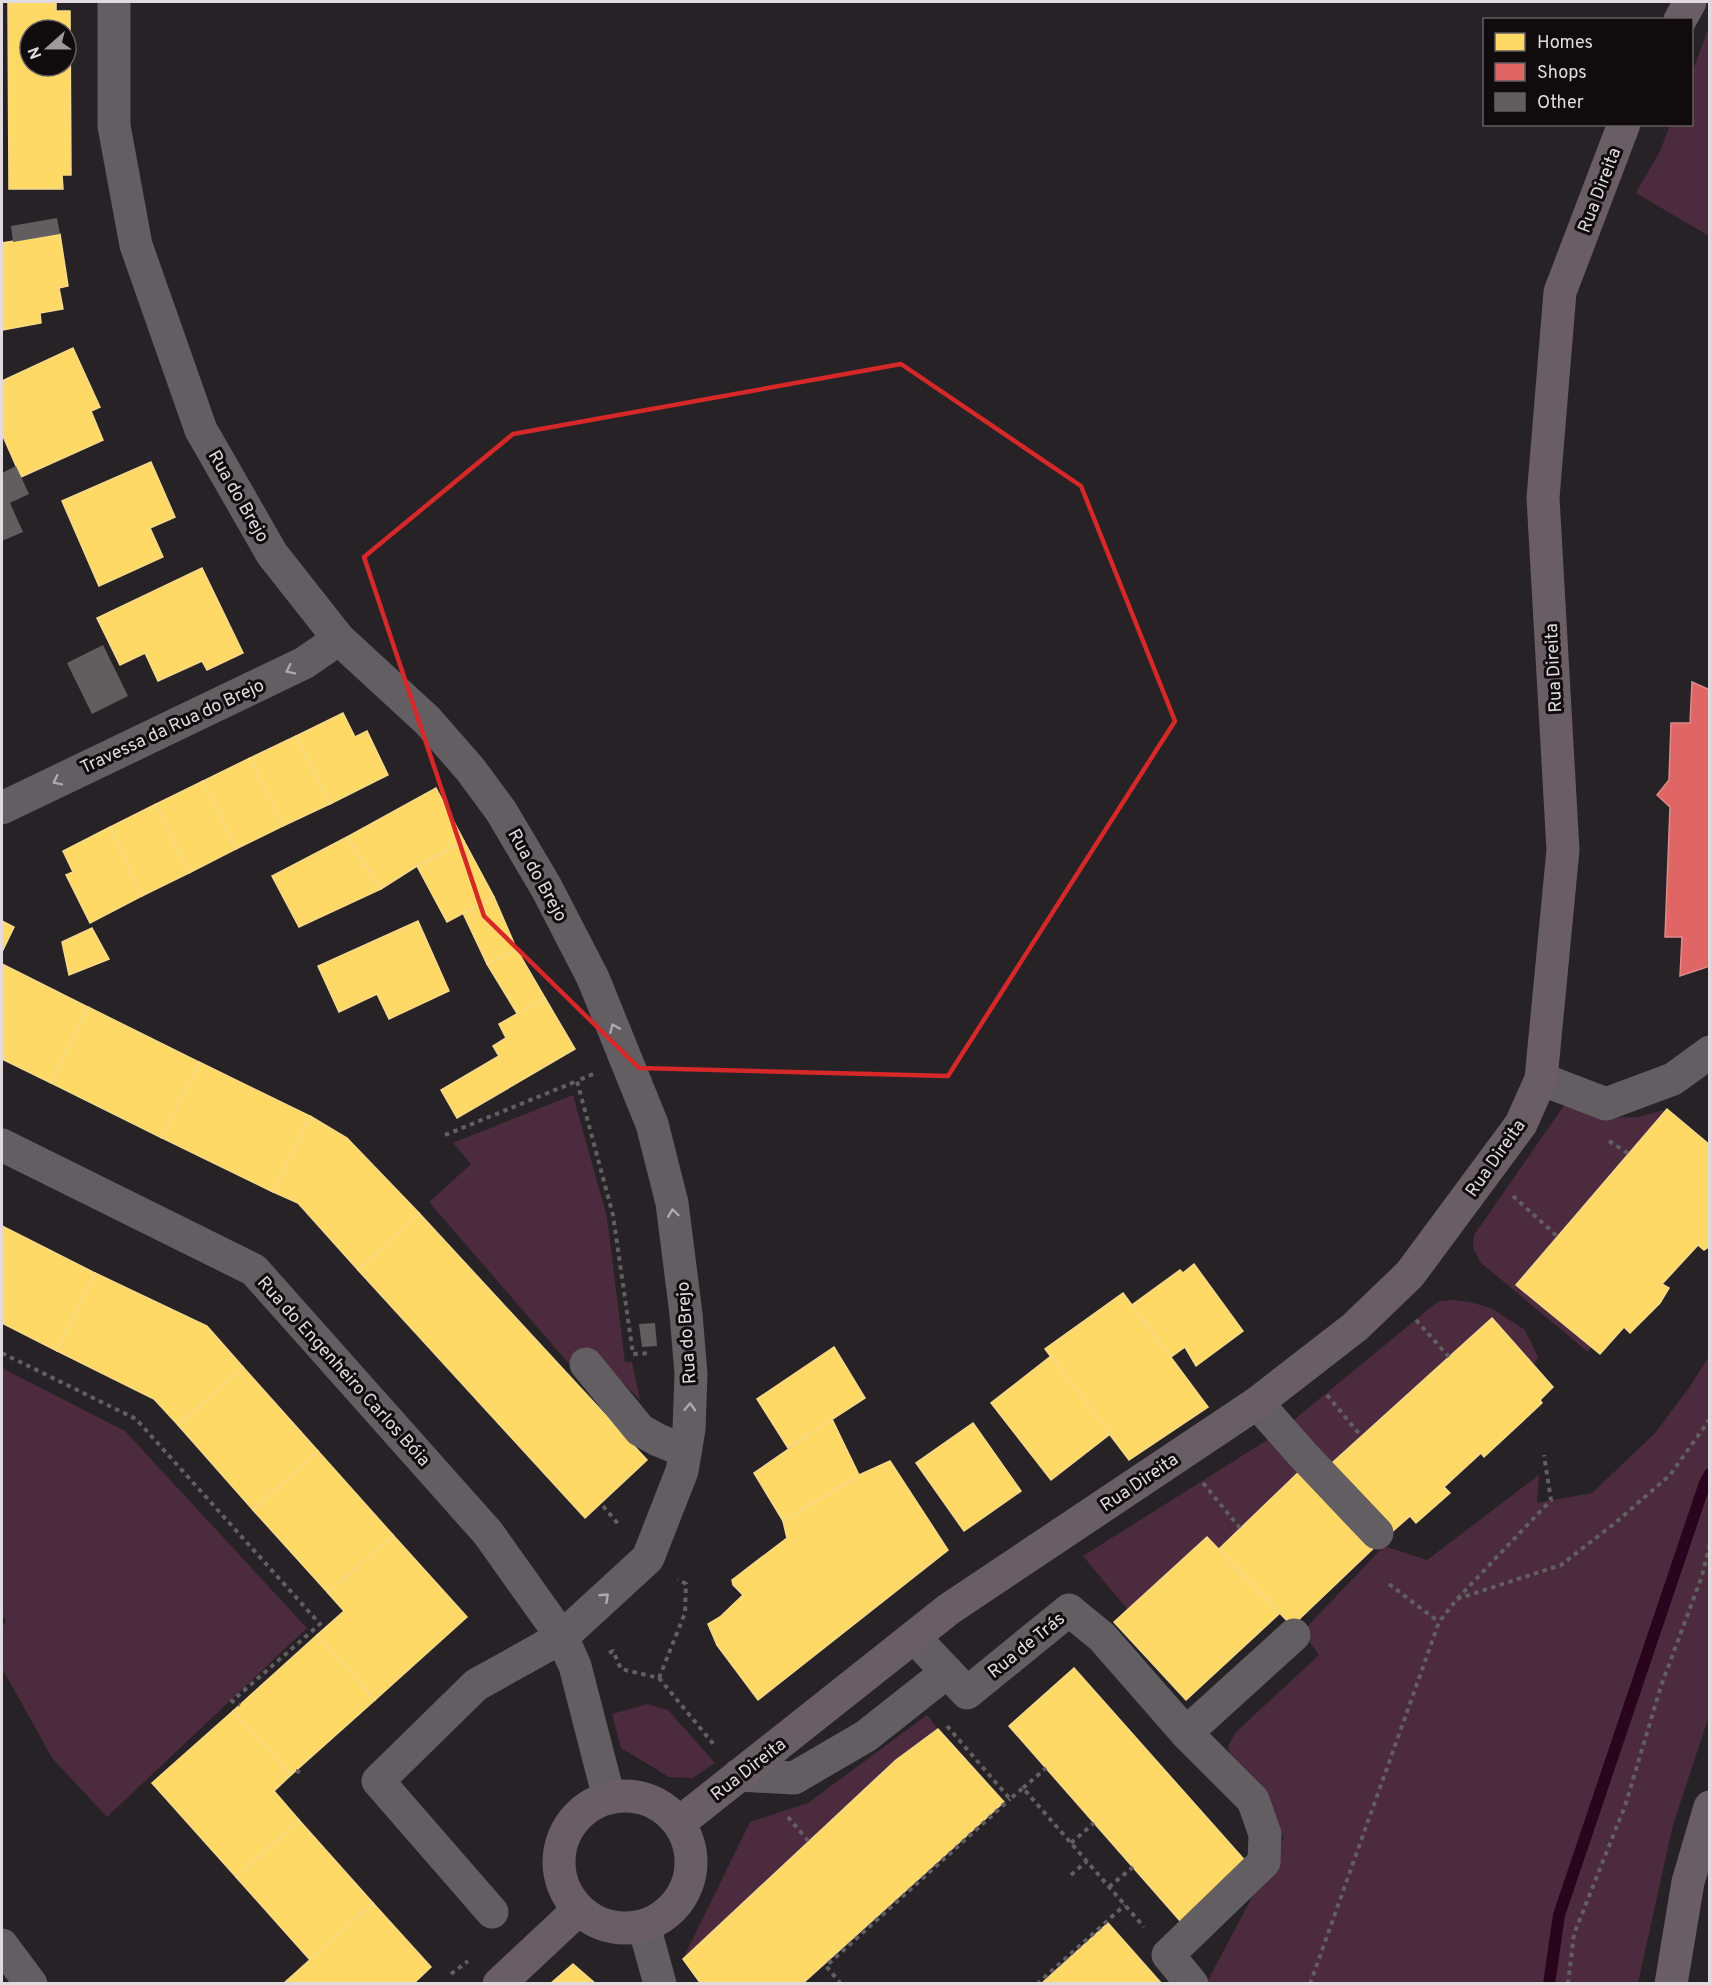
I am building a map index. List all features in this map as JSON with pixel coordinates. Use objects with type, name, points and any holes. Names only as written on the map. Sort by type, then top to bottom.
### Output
[{"type":"main road","points":[[1681,18],[1690,2]]},
{"type":"main road","name":"Rua Direita","points":[[678,1824],[949,1610],[1257,1403],[1355,1327],[1410,1274],[1521,1124],[1541,1079],[1563,850],[1543,498],[1560,292],[1623,126]]},
{"type":"main road","points":[[622,1796],[644,1798],[663,1808],[678,1824],[688,1842],[691,1863],[688,1884],[678,1903],[663,1917],[644,1926],[626,1929],[609,1927],[592,1920],[578,1910],[565,1891],[559,1870],[559,1849],[567,1828],[582,1811],[600,1800],[609,1798],[622,1796]]},
{"type":"main road","points":[[1671,1983],[1688,1882],[1710,1807]]},
{"type":"main road","points":[[499,1983],[578,1910]]},
{"type":"street","name":"Rua do Brejo","points":[[114,2],[114,126],[136,245],[201,430],[272,554],[339,639],[428,721],[476,777],[501,811],[546,887],[593,978],[652,1124],[672,1203],[691,1374],[689,1428],[682,1471],[648,1558],[568,1652],[476,1685],[378,1781],[492,1912]]},
{"type":"street","name":"Travessa da Rua do Brejo","points":[[2,808],[304,663],[339,639]]},
{"type":"street","points":[[1541,1079],[1606,1104],[1673,1079],[1710,1052]]},
{"type":"street","name":"Rua do Engenheiro Carlos Bóia","points":[[2,1144],[254,1270],[488,1533],[568,1652]]},
{"type":"street","points":[[586,1364],[640,1430],[685,1451]]},
{"type":"street","points":[[1257,1403],[1377,1533]]},
{"type":"street","name":"Rua de Trás","points":[[915,1637],[967,1693],[1069,1610],[1102,1637],[1186,1733],[1253,1800],[1265,1834],[1264,1862],[1168,1955]]},
{"type":"street","points":[[1186,1733],[1294,1635]]},
{"type":"street","points":[[568,1652],[609,1798]]},
{"type":"street","points":[[739,1774],[794,1778],[866,1736],[947,1672]]},
{"type":"street","points":[[644,1926],[660,1983]]},
{"type":"street","points":[[2,1945],[31,1983]]},
{"type":"street","points":[[1168,1955],[1192,1983]]},
{"type":"path","points":[[445,1135],[599,1072]]},
{"type":"path","points":[[577,1081],[613,1215],[633,1354],[656,1353]]},
{"type":"path","points":[[1623,1150],[1629,1154]]},
{"type":"path","points":[[1486,1172],[1558,1237]]},
{"type":"path","points":[[1392,1292],[1449,1357]]},
{"type":"path","points":[[2,1353],[136,1419],[320,1624],[232,1701],[240,1705]]},
{"type":"path","points":[[1303,1367],[1361,1436]]},
{"type":"path","points":[[1456,1599],[1561,1565],[1615,1523],[1670,1475],[1710,1419]]},
{"type":"path","points":[[1179,1455],[1240,1528]]},
{"type":"path","points":[[1310,1983],[1439,1622],[1456,1599],[1551,1500],[1544,1455]]},
{"type":"path","points":[[1568,1983],[1574,1934],[1625,1806],[1661,1686],[1701,1576],[1710,1544]]},
{"type":"path","points":[[648,1558],[686,1584],[685,1613],[659,1678]]},
{"type":"path","points":[[1389,1584],[1439,1622]]},
{"type":"path","points":[[568,1652],[613,1651],[621,1669],[659,1678],[739,1774]]},
{"type":"path","points":[[919,1694],[1010,1799]]},
{"type":"path","points":[[841,1983],[826,1966],[1046,1768]]},
{"type":"path","points":[[1023,1788],[1168,1955]]},
{"type":"path","points":[[1071,1843],[1094,1823]]},
{"type":"path","points":[[1071,1875],[1087,1861]]},
{"type":"path","points":[[1109,1887],[1133,1867]]},
{"type":"path","points":[[1037,1983],[1125,1905]]},
{"type":"highlighted area","points":[[901,364],[1081,486],[1175,721],[948,1076],[639,1068],[484,916],[364,557],[513,434]]},
{"type":"shaded area","points":[[1709,27],[1709,236],[1636,193],[1660,151],[1670,126],[1693,126],[1693,69]]},
{"type":"shaded area","points":[[573,1095],[607,1217],[625,1362],[632,1362],[640,1400],[589,1348],[571,1366],[429,1202],[471,1164],[453,1143]]},
{"type":"shaded area","points":[[1565,1104],[1607,1118],[1638,1117],[1667,1109],[1516,1285],[1591,1347],[1588,1352],[1480,1262],[1473,1247],[1474,1235]]},
{"type":"shaded area","points":[[1453,1300],[1491,1308],[1525,1330],[1538,1357],[1534,1365],[1492,1318],[1322,1472],[1284,1428],[1431,1307],[1440,1301]]},
{"type":"shaded area","points":[[1709,1356],[1709,1716],[1673,1825],[1638,1983],[1206,1984],[1284,1837],[1231,1761],[1228,1746],[1236,1732],[1319,1655],[1302,1632],[1384,1546],[1427,1560],[1539,1475],[1537,1503],[1592,1493],[1655,1433],[1691,1385]]},
{"type":"shaded area","points":[[2,1368],[125,1431],[307,1628],[107,1817],[52,1758],[2,1668],[2,1626],[6,1622],[2,1613]]},
{"type":"shaded area","points":[[1275,1435],[1306,1465],[1219,1549],[1207,1537],[1128,1610],[1083,1556]]},
{"type":"shaded area","points":[[648,1704],[668,1710],[715,1763],[693,1778],[669,1777],[621,1748],[612,1714]]},
{"type":"shaded area","points":[[927,1715],[938,1729],[809,1842],[683,1959],[750,1822],[808,1803]]},
{"type":"building: Homes","points":[[8,2],[56,2],[56,11],[70,11],[70,18],[18,18],[18,78],[70,78],[71,175],[62,175],[63,189],[9,189]]},
{"type":"building: Homes","points":[[60,234],[68,286],[59,288],[63,309],[40,313],[41,323],[2,330],[2,243]]},
{"type":"building: Homes","points":[[73,348],[100,407],[91,411],[103,440],[21,477],[2,434],[2,381]]},
{"type":"building: Homes","points":[[151,462],[175,517],[150,528],[163,557],[99,586],[62,501]]},
{"type":"building: Homes","points":[[202,568],[243,653],[207,670],[202,661],[158,681],[145,653],[120,665],[97,618]]},
{"type":"building: Homes","points":[[343,713],[355,737],[367,731],[388,775],[330,804],[296,736]]},
{"type":"building: Homes","points":[[296,736],[330,804],[283,826],[250,758]]},
{"type":"building: Homes","points":[[250,758],[283,826],[236,849],[203,781]]},
{"type":"building: Homes","points":[[203,781],[236,849],[189,873],[156,804]]},
{"type":"building: Homes","points":[[436,788],[464,841],[417,866],[381,889],[347,837]]},
{"type":"building: Homes","points":[[156,804],[189,873],[142,896],[110,827]]},
{"type":"building: Homes","points":[[110,827],[142,896],[90,923],[66,875],[73,872],[63,851]]},
{"type":"building: Homes","points":[[347,837],[381,889],[299,927],[272,876]]},
{"type":"building: Homes","points":[[464,841],[494,897],[447,922],[417,866]]},
{"type":"building: Homes","points":[[494,897],[517,950],[487,964],[463,913]]},
{"type":"building: Homes","points":[[2,921],[14,927],[2,952]]},
{"type":"building: Homes","points":[[418,921],[449,991],[389,1019],[377,994],[339,1012],[318,966]]},
{"type":"building: Homes","points":[[92,928],[109,959],[69,975],[62,942]]},
{"type":"building: Homes","points":[[517,950],[545,998],[518,1015],[487,964]]},
{"type":"building: Homes","points":[[2,964],[88,1007],[51,1083],[2,1059]]},
{"type":"building: Homes","points":[[545,998],[575,1049],[457,1118],[441,1090],[499,1056],[493,1046],[506,1038],[499,1024]]},
{"type":"building: Homes","points":[[88,1007],[199,1062],[162,1138],[51,1083]]},
{"type":"building: Homes","points":[[199,1062],[310,1116],[273,1192],[162,1138]]},
{"type":"building: Homes","points":[[1667,1109],[1710,1145],[1710,1246],[1704,1250],[1698,1245],[1662,1284],[1669,1288],[1660,1303],[1630,1333],[1624,1327],[1600,1354],[1516,1285]]},
{"type":"building: Homes","points":[[310,1116],[347,1138],[419,1213],[358,1270],[298,1203],[273,1192]]},
{"type":"building: Homes","points":[[419,1213],[647,1460],[585,1518],[358,1270]]},
{"type":"building: Homes","points":[[2,1226],[95,1273],[57,1351],[2,1323]]},
{"type":"building: Homes","points":[[1194,1264],[1243,1331],[1196,1366],[1185,1347],[1171,1357],[1132,1305],[1180,1270],[1183,1273]]},
{"type":"building: Homes","points":[[95,1273],[207,1326],[243,1367],[178,1425],[154,1399],[57,1351]]},
{"type":"building: Homes","points":[[1123,1293],[1208,1407],[1129,1460],[1045,1349]]},
{"type":"building: Homes","points":[[1492,1318],[1553,1387],[1540,1400],[1542,1403],[1484,1457],[1481,1453],[1444,1487],[1450,1493],[1416,1523],[1410,1516],[1385,1538],[1322,1472]]},
{"type":"building: Homes","points":[[834,1347],[865,1398],[788,1448],[757,1399]]},
{"type":"building: Homes","points":[[1051,1356],[1110,1434],[1051,1480],[991,1403]]},
{"type":"building: Homes","points":[[243,1367],[318,1451],[253,1510],[178,1425]]},
{"type":"building: Homes","points":[[832,1419],[859,1475],[783,1521],[754,1473]]},
{"type":"building: Homes","points":[[973,1423],[1021,1491],[964,1531],[916,1463]]},
{"type":"building: Homes","points":[[318,1451],[393,1535],[328,1593],[253,1510]]},
{"type":"building: Homes","points":[[890,1461],[948,1550],[758,1700],[717,1645],[708,1624],[720,1617],[743,1595],[733,1585],[732,1580],[787,1538],[783,1521],[859,1475]]},
{"type":"building: Homes","points":[[1306,1465],[1380,1542],[1292,1626],[1219,1549]]},
{"type":"building: Homes","points":[[393,1535],[467,1617],[375,1700],[317,1635],[344,1611],[328,1593]]},
{"type":"building: Homes","points":[[1207,1537],[1280,1613],[1186,1700],[1114,1622]]},
{"type":"building: Homes","points":[[317,1635],[375,1700],[291,1775],[233,1711]]},
{"type":"building: Homes","points":[[1074,1668],[1248,1864],[1181,1922],[1009,1726]]},
{"type":"building: Homes","points":[[233,1711],[291,1775],[274,1791],[299,1820],[236,1877],[152,1783]]},
{"type":"building: Homes","points":[[938,1729],[1004,1802],[802,1984],[701,1984],[683,1959],[896,1760]]},
{"type":"building: Homes","points":[[299,1820],[373,1903],[310,1960],[236,1877]]},
{"type":"building: Homes","points":[[373,1903],[431,1967],[413,1984],[283,1984]]},
{"type":"building: Homes","points":[[1108,1923],[1162,1984],[1041,1984]]},
{"type":"building: Homes","points":[[573,1964],[596,1984],[550,1984]]},
{"type":"building: Shops","points":[[1692,682],[1710,690],[1710,966],[1680,976],[1682,937],[1665,937],[1670,807],[1657,795],[1669,780],[1671,723],[1690,723]]},
{"type":"building: Other","points":[[57,218],[60,234],[13,242],[11,226]]},
{"type":"building: Other","points":[[16,466],[29,494],[10,503],[23,532],[2,541],[2,473]]},
{"type":"building: Other","points":[[103,645],[128,696],[92,714],[67,663]]},
{"type":"building: Other","points":[[655,1323],[657,1346],[642,1347],[639,1324]]},
{"type":"waterway","points":[[1549,1984],[1559,1915],[1705,1483],[1710,1474]]}]
